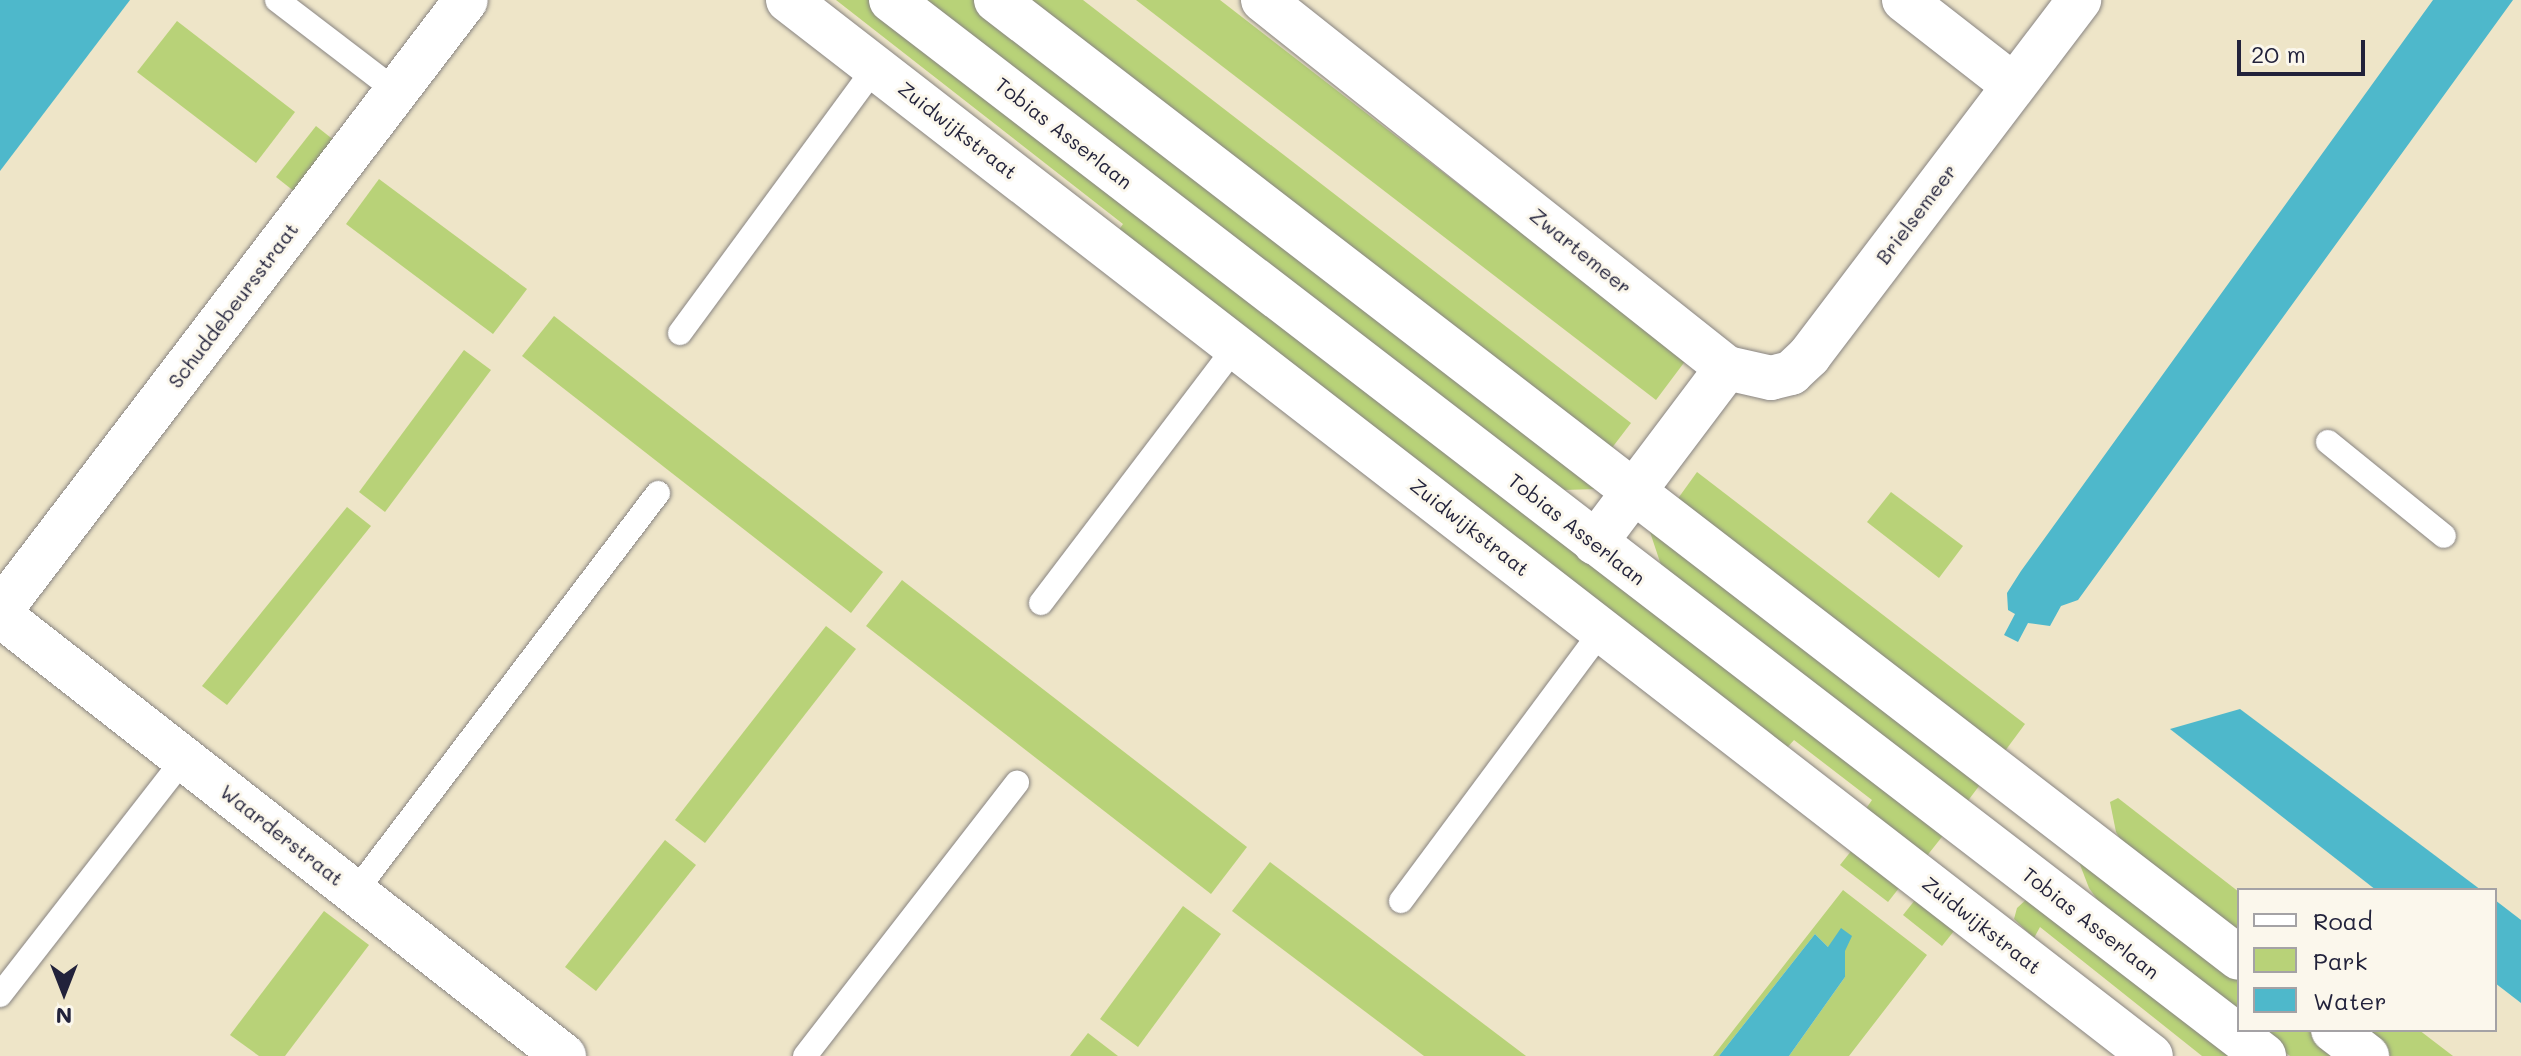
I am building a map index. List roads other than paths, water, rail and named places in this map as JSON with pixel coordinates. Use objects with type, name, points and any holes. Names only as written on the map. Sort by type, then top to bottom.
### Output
[{"type":"street","name":"Schuddebeursstraat","points":[[0,613],[466,0]]},
{"type":"street","name":"Zuidwijkstraat","points":[[788,0],[2151,1056]]},
{"type":"street","name":"Tobias Asserlaan","points":[[891,0],[2264,1056]]},
{"type":"street","points":[[996,0],[2237,956]]},
{"type":"street","name":"Zwartemeer","points":[[1263,0],[1727,368]]},
{"type":"street","points":[[1904,0],[2013,85]]},
{"type":"street","name":"Brielsemeer","points":[[1727,368],[1771,378],[1791,373],[1809,356],[2079,0]]},
{"type":"street","points":[[1595,543],[1727,368]]},
{"type":"street","name":"Waarderstraat","points":[[0,613],[355,892],[546,1050]]},
{"type":"street","points":[[1967,913],[2045,811]]},
{"type":"street","points":[[2336,1032],[2367,1056]]},
{"type":"lane","points":[[277,0],[396,91]]},
{"type":"lane","points":[[680,333],[876,66]]},
{"type":"lane","points":[[1041,603],[1236,346]]},
{"type":"lane","points":[[2328,442],[2444,536]]},
{"type":"lane","points":[[355,892],[658,493]]},
{"type":"lane","points":[[1401,901],[1602,630]]},
{"type":"lane","points":[[0,995],[184,759]]},
{"type":"lane","points":[[805,1056],[1017,783]]},
{"type":"water","points":[[0,0],[130,0],[0,171]]},
{"type":"water","points":[[2433,0],[2513,0],[2078,600],[2061,606],[2050,626],[2028,623],[2018,642],[2004,635],[2015,614],[2008,610],[2007,593],[2021,571]]},
{"type":"water","points":[[2240,709],[2478,888],[2373,888],[2170,729]]},
{"type":"water","points":[[2497,902],[2521,920],[2521,1003],[2497,985]]},
{"type":"water","points":[[1841,928],[1852,936],[1845,951],[1845,977],[1789,1056],[1719,1056],[1815,934],[1828,947]]}]
